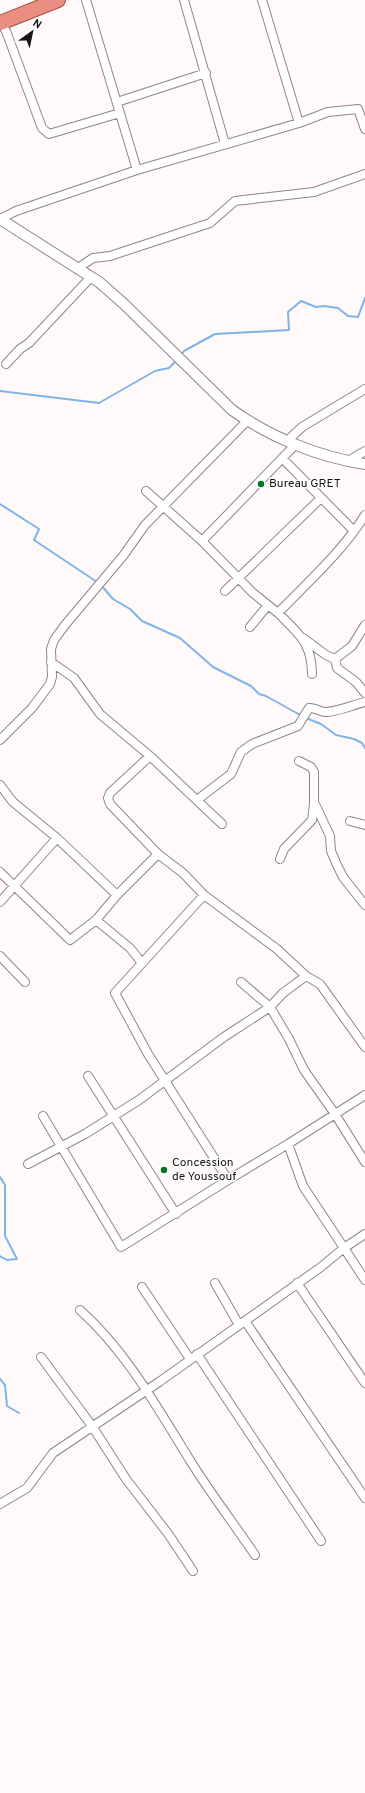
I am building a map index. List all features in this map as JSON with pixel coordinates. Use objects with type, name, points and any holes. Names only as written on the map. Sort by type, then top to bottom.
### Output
[{"type":"highway","points":[[0,23],[58,0]]},
{"type":"street","points":[[86,0],[137,170]]},
{"type":"street","points":[[184,0],[225,144]]},
{"type":"street","points":[[262,0],[299,123]]},
{"type":"street","points":[[0,23],[6,31],[42,128],[48,134],[120,113]]},
{"type":"street","points":[[117,102],[206,73]]},
{"type":"street","points":[[0,219],[16,211],[137,170],[299,123],[328,112],[358,109],[365,129]]},
{"type":"street","points":[[78,268],[93,258],[110,256],[210,222],[234,201],[314,192],[365,174]]},
{"type":"street","points":[[0,219],[78,268],[124,304],[232,410],[247,420],[292,443],[348,461],[365,464]]},
{"type":"street","points":[[6,364],[20,349],[29,343],[91,277]]},
{"type":"street","points":[[202,541],[282,458],[302,427],[365,389]]},
{"type":"street","points":[[0,740],[46,691],[52,677],[51,649],[54,640],[123,556],[145,525],[247,420]]},
{"type":"street","points":[[348,461],[365,450]]},
{"type":"street","points":[[282,458],[354,531]]},
{"type":"street","points":[[146,491],[202,541],[303,638],[326,655],[335,659]]},
{"type":"street","points":[[225,591],[321,498]]},
{"type":"street","points":[[278,613],[354,531],[365,515]]},
{"type":"street","points":[[250,627],[268,605]]},
{"type":"street","points":[[335,659],[352,646],[365,625]]},
{"type":"street","points":[[303,638],[312,659],[312,674]]},
{"type":"street","points":[[335,659],[337,668],[356,682],[365,693]]},
{"type":"street","points":[[51,662],[74,678],[100,714],[150,756],[222,824]]},
{"type":"street","points":[[197,800],[231,774],[242,752],[252,744],[298,726],[309,708],[314,707],[325,713],[338,711],[365,702]]},
{"type":"street","points":[[150,756],[110,793],[108,798],[110,804],[158,854],[183,873],[204,896],[277,949],[306,976],[320,984],[365,1048]]},
{"type":"street","points":[[280,859],[284,849],[312,820],[314,804],[314,772],[311,767],[299,761]]},
{"type":"street","points":[[0,785],[13,802],[57,838],[117,895]]},
{"type":"street","points":[[314,804],[330,836],[331,851],[343,877],[365,905]]},
{"type":"street","points":[[350,821],[365,825]]},
{"type":"street","points":[[0,902],[57,838]]},
{"type":"street","points":[[0,872],[15,884],[70,940],[96,920],[117,895],[158,854]]},
{"type":"street","points":[[204,896],[116,993],[129,1021],[228,1180]]},
{"type":"street","points":[[96,920],[130,948],[142,963]]},
{"type":"street","points":[[0,956],[25,982]]},
{"type":"street","points":[[28,1164],[115,1116],[166,1081],[224,1037],[270,1007],[283,993],[306,976]]},
{"type":"street","points":[[242,982],[270,1007],[297,1054],[304,1070],[335,1114],[365,1162]]},
{"type":"street","points":[[88,1076],[115,1116],[176,1214]]},
{"type":"street","points":[[43,1116],[62,1146],[97,1210],[121,1247],[365,1095]]},
{"type":"street","points":[[288,1144],[303,1186],[365,1280]]},
{"type":"street","points":[[0,1504],[27,1488],[53,1453],[242,1323],[365,1234]]},
{"type":"street","points":[[215,1283],[365,1498]]},
{"type":"street","points":[[297,1283],[365,1383]]},
{"type":"street","points":[[142,1287],[193,1356],[321,1541]]},
{"type":"street","points":[[80,1310],[100,1328],[129,1365],[193,1465],[255,1556]]},
{"type":"street","points":[[41,1357],[92,1426],[126,1479],[169,1535],[193,1571]]},
{"type":"waterway","points":[[181,355],[184,351],[215,334],[289,330],[288,312],[301,301],[316,307],[324,306],[338,308],[348,316],[358,317],[365,298]]},
{"type":"waterway","points":[[0,391],[99,403],[155,371],[169,368],[177,360]]},
{"type":"waterway","points":[[0,504],[39,529],[34,540],[97,582]]},
{"type":"waterway","points":[[101,585],[113,599],[130,609],[142,621],[180,638],[213,667],[251,686],[259,694],[266,696],[302,716]]},
{"type":"waterway","points":[[306,718],[321,724],[336,735],[354,739],[362,743],[365,748]]},
{"type":"waterway","points":[[0,1177],[5,1185],[5,1236],[17,1259],[7,1260],[0,1256]]},
{"type":"waterway","points":[[0,1379],[5,1385],[7,1406],[19,1413]]},
{"type":"place","name":"Bureau GRET","points":[[261,484]]},
{"type":"place","name":"Concession de Youssouf","points":[[164,1170]]}]
